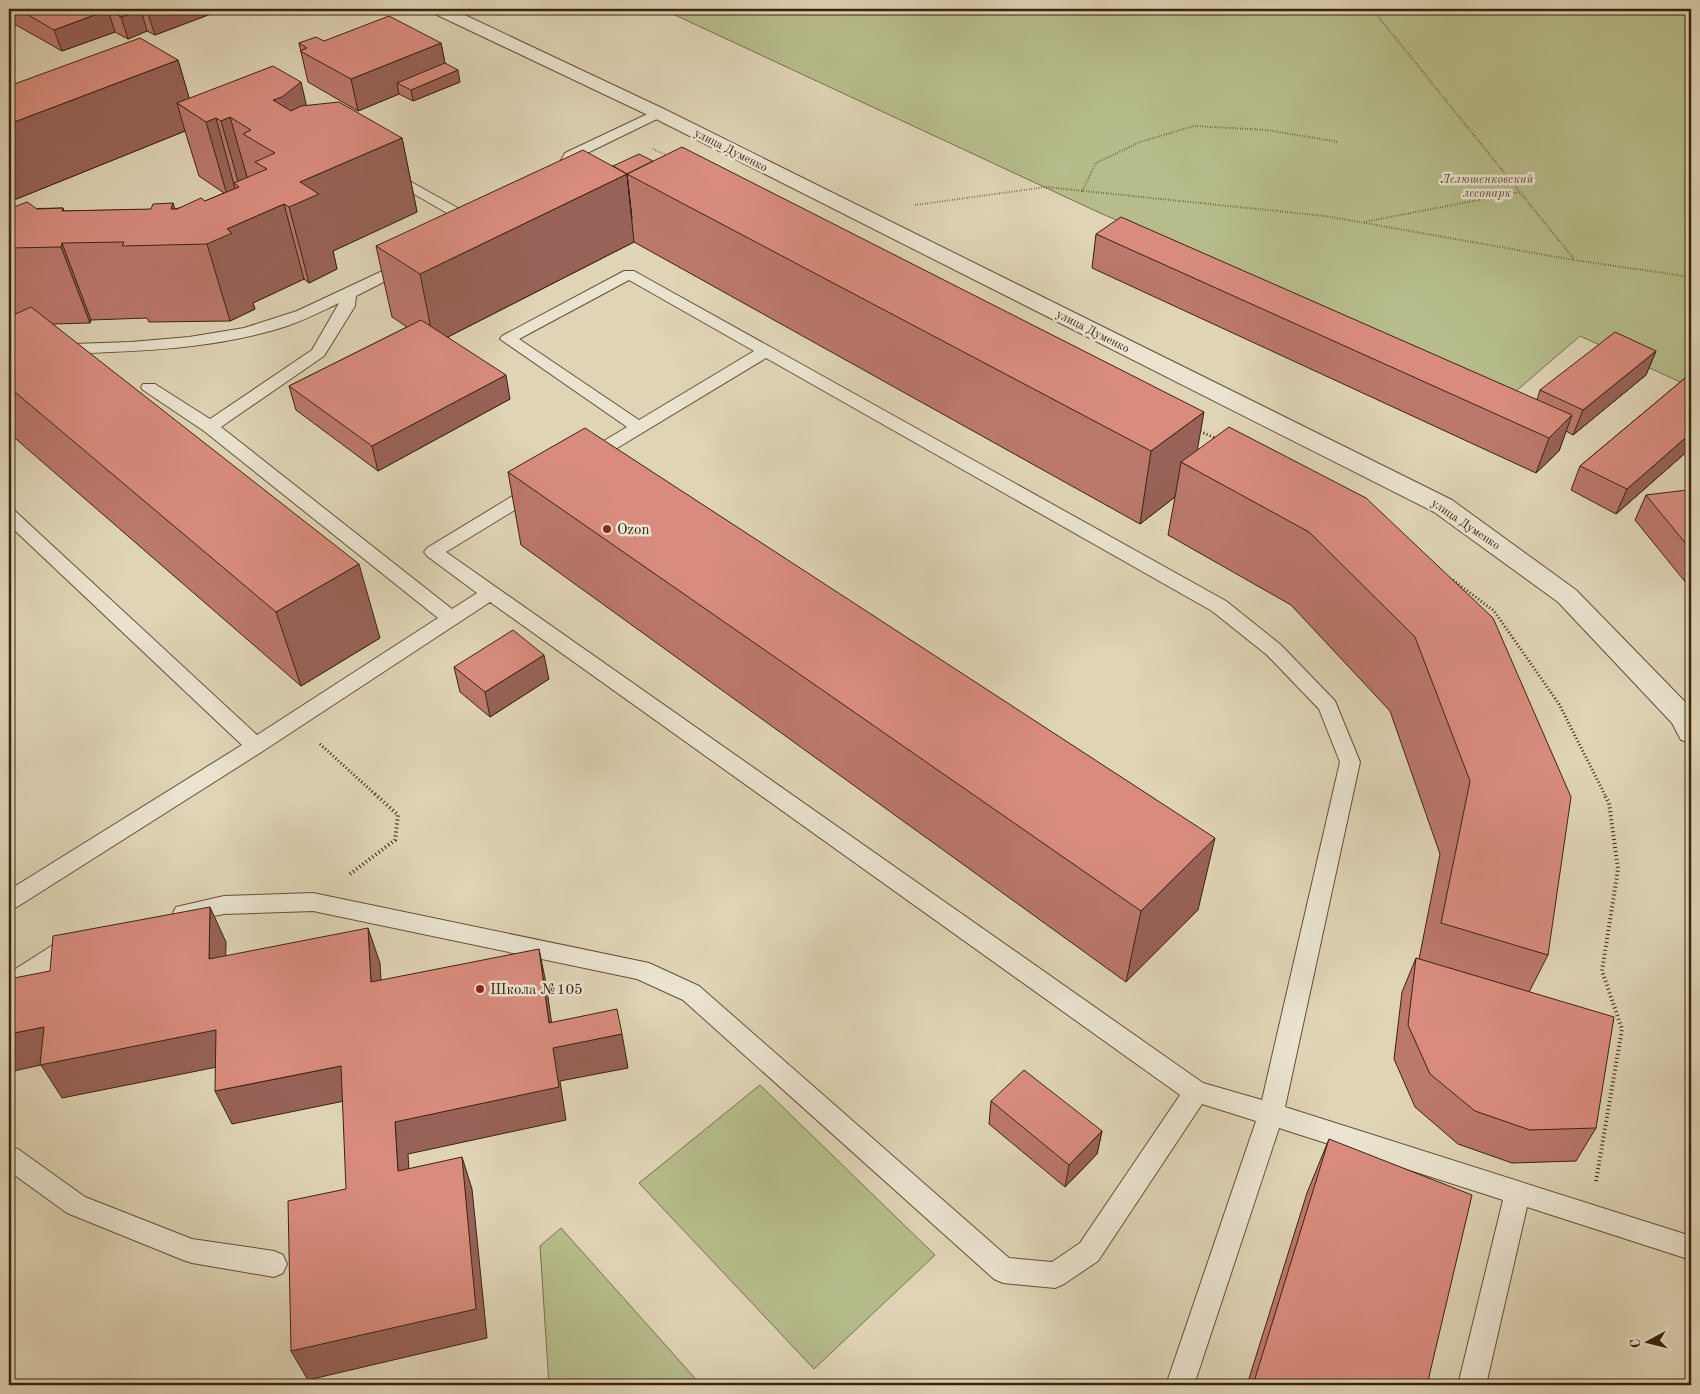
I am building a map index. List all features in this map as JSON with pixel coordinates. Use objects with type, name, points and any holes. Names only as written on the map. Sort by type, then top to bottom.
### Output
[{"type":"street","name":"улица Думенко","points":[[439,9],[658,113],[1443,506],[1567,596],[1683,717],[1691,733]]},
{"type":"lane","points":[[549,185],[557,180],[570,156],[658,113]]},
{"type":"lane","points":[[372,164],[486,225],[464,236]]},
{"type":"lane","points":[[9,343],[23,348],[44,350],[168,346],[222,338],[275,325],[348,294],[419,258]]},
{"type":"lane","points":[[638,427],[508,339],[629,274],[1219,606],[1274,650],[1328,706],[1350,762],[1270,1114],[1180,1385]]},
{"type":"lane","points":[[210,427],[318,353],[347,306],[348,294]]},
{"type":"lane","points":[[572,467],[766,351]]},
{"type":"lane","points":[[150,387],[210,427],[451,618]]},
{"type":"lane","points":[[548,482],[433,552],[1196,1092],[1691,1248]]},
{"type":"lane","points":[[9,515],[256,746]]},
{"type":"lane","points":[[9,901],[256,746],[490,592]]},
{"type":"lane","points":[[158,918],[224,905],[313,902],[641,970],[691,993],[1002,1270],[1055,1274],[1089,1252],[1196,1092]]},
{"type":"lane","points":[[9,985],[72,944],[95,934]]},
{"type":"lane","points":[[9,1157],[76,1206],[192,1250],[274,1264]]},
{"type":"lane","points":[[1472,1385],[1517,1193]]},
{"type":"path","points":[[1372,9],[1574,260]]},
{"type":"path","points":[[1082,190],[1096,163],[1140,142],[1194,126],[1267,130],[1340,142]]},
{"type":"path","points":[[620,132],[673,159]]},
{"type":"path","points":[[913,205],[1046,187],[1082,190],[1324,216],[1574,260],[1691,277]]},
{"type":"path","points":[[1361,223],[1520,192]]},
{"type":"path","points":[[1189,426],[1224,443]]},
{"type":"path","points":[[1448,577],[1494,611],[1559,704],[1609,803],[1618,869],[1602,971],[1622,1029],[1590,1216]]},
{"type":"path","points":[[294,721],[398,815],[394,840],[313,902]]},
{"type":"green space","name":"Лелюшенковский лесопарк","points":[[662,9],[1691,9],[1691,387],[1580,336],[1515,392],[1100,213]]},
{"type":"green space","points":[[760,1085],[935,1255],[814,1369],[639,1183]]},
{"type":"green space","points":[[561,1228],[701,1385],[549,1385],[540,1246]]},
{"type":"building","points":[[18,9],[161,9],[148,14],[141,10],[121,17],[108,10],[54,30]]},
{"type":"building","points":[[389,16],[441,43],[351,79],[300,51],[307,48],[299,43],[316,37],[324,41]]},
{"type":"building","points":[[140,38],[178,60],[9,124],[9,86]]},
{"type":"building","points":[[445,63],[458,70],[411,90],[397,83]]},
{"type":"building","points":[[273,66],[301,82],[282,97],[273,100],[291,111],[301,106],[339,102],[402,138],[300,182],[319,194],[289,207],[284,204],[227,229],[232,233],[207,244],[122,246],[124,242],[62,243],[61,247],[9,248],[9,209],[27,202],[37,209],[63,208],[62,211],[151,209],[153,204],[173,203],[171,209],[177,209],[201,198],[205,201],[239,187],[234,183],[267,169],[255,162],[275,153],[243,134],[251,130],[230,117],[221,121],[216,118],[206,122],[177,103]]},
{"type":"building","points":[[682,147],[1204,412],[1151,451],[627,174]]},
{"type":"building","points":[[583,150],[627,174],[420,274],[376,246]]},
{"type":"building","points":[[639,154],[653,161],[627,174],[613,166]]},
{"type":"building","points":[[1121,217],[1572,415],[1549,438],[1096,234]]},
{"type":"building","points":[[31,307],[359,564],[276,612],[9,387],[9,317]]},
{"type":"building","points":[[421,320],[506,375],[372,446],[289,386]]},
{"type":"building","points":[[1615,332],[1656,351],[1583,410],[1540,390]]},
{"type":"building","points":[[1691,373],[1691,433],[1627,489],[1580,466]]},
{"type":"building","points":[[1229,427],[1366,498],[1493,618],[1571,797],[1548,955],[1441,923],[1470,781],[1415,637],[1309,532],[1181,462]]},
{"type":"building","points":[[585,428],[1215,838],[1141,911],[508,472]]},
{"type":"building","points":[[1687,490],[1691,495],[1691,550],[1646,495]]},
{"type":"building","points":[[513,630],[544,655],[485,692],[454,667]]},
{"type":"building","points":[[210,907],[209,959],[368,928],[371,982],[539,949],[549,1023],[617,1009],[622,1034],[553,1048],[559,1087],[395,1122],[398,1171],[462,1157],[476,1309],[291,1351],[288,1201],[346,1189],[341,1066],[215,1091],[216,1030],[40,1065],[44,1027],[9,1034],[9,979],[50,971],[53,936]]},
{"type":"building","points":[[1416,958],[1614,1017],[1596,1128],[1530,1130],[1475,1111],[1430,1074],[1408,1025]]},
{"type":"building","points":[[1024,1070],[1102,1131],[1069,1165],[991,1101]]},
{"type":"building","points":[[1329,1139],[1472,1195],[1427,1385],[1253,1385]]},
{"type":"place","name":"Ozon","points":[[607,529]]},
{"type":"place","name":"Школа №105","points":[[480,989]]}]
